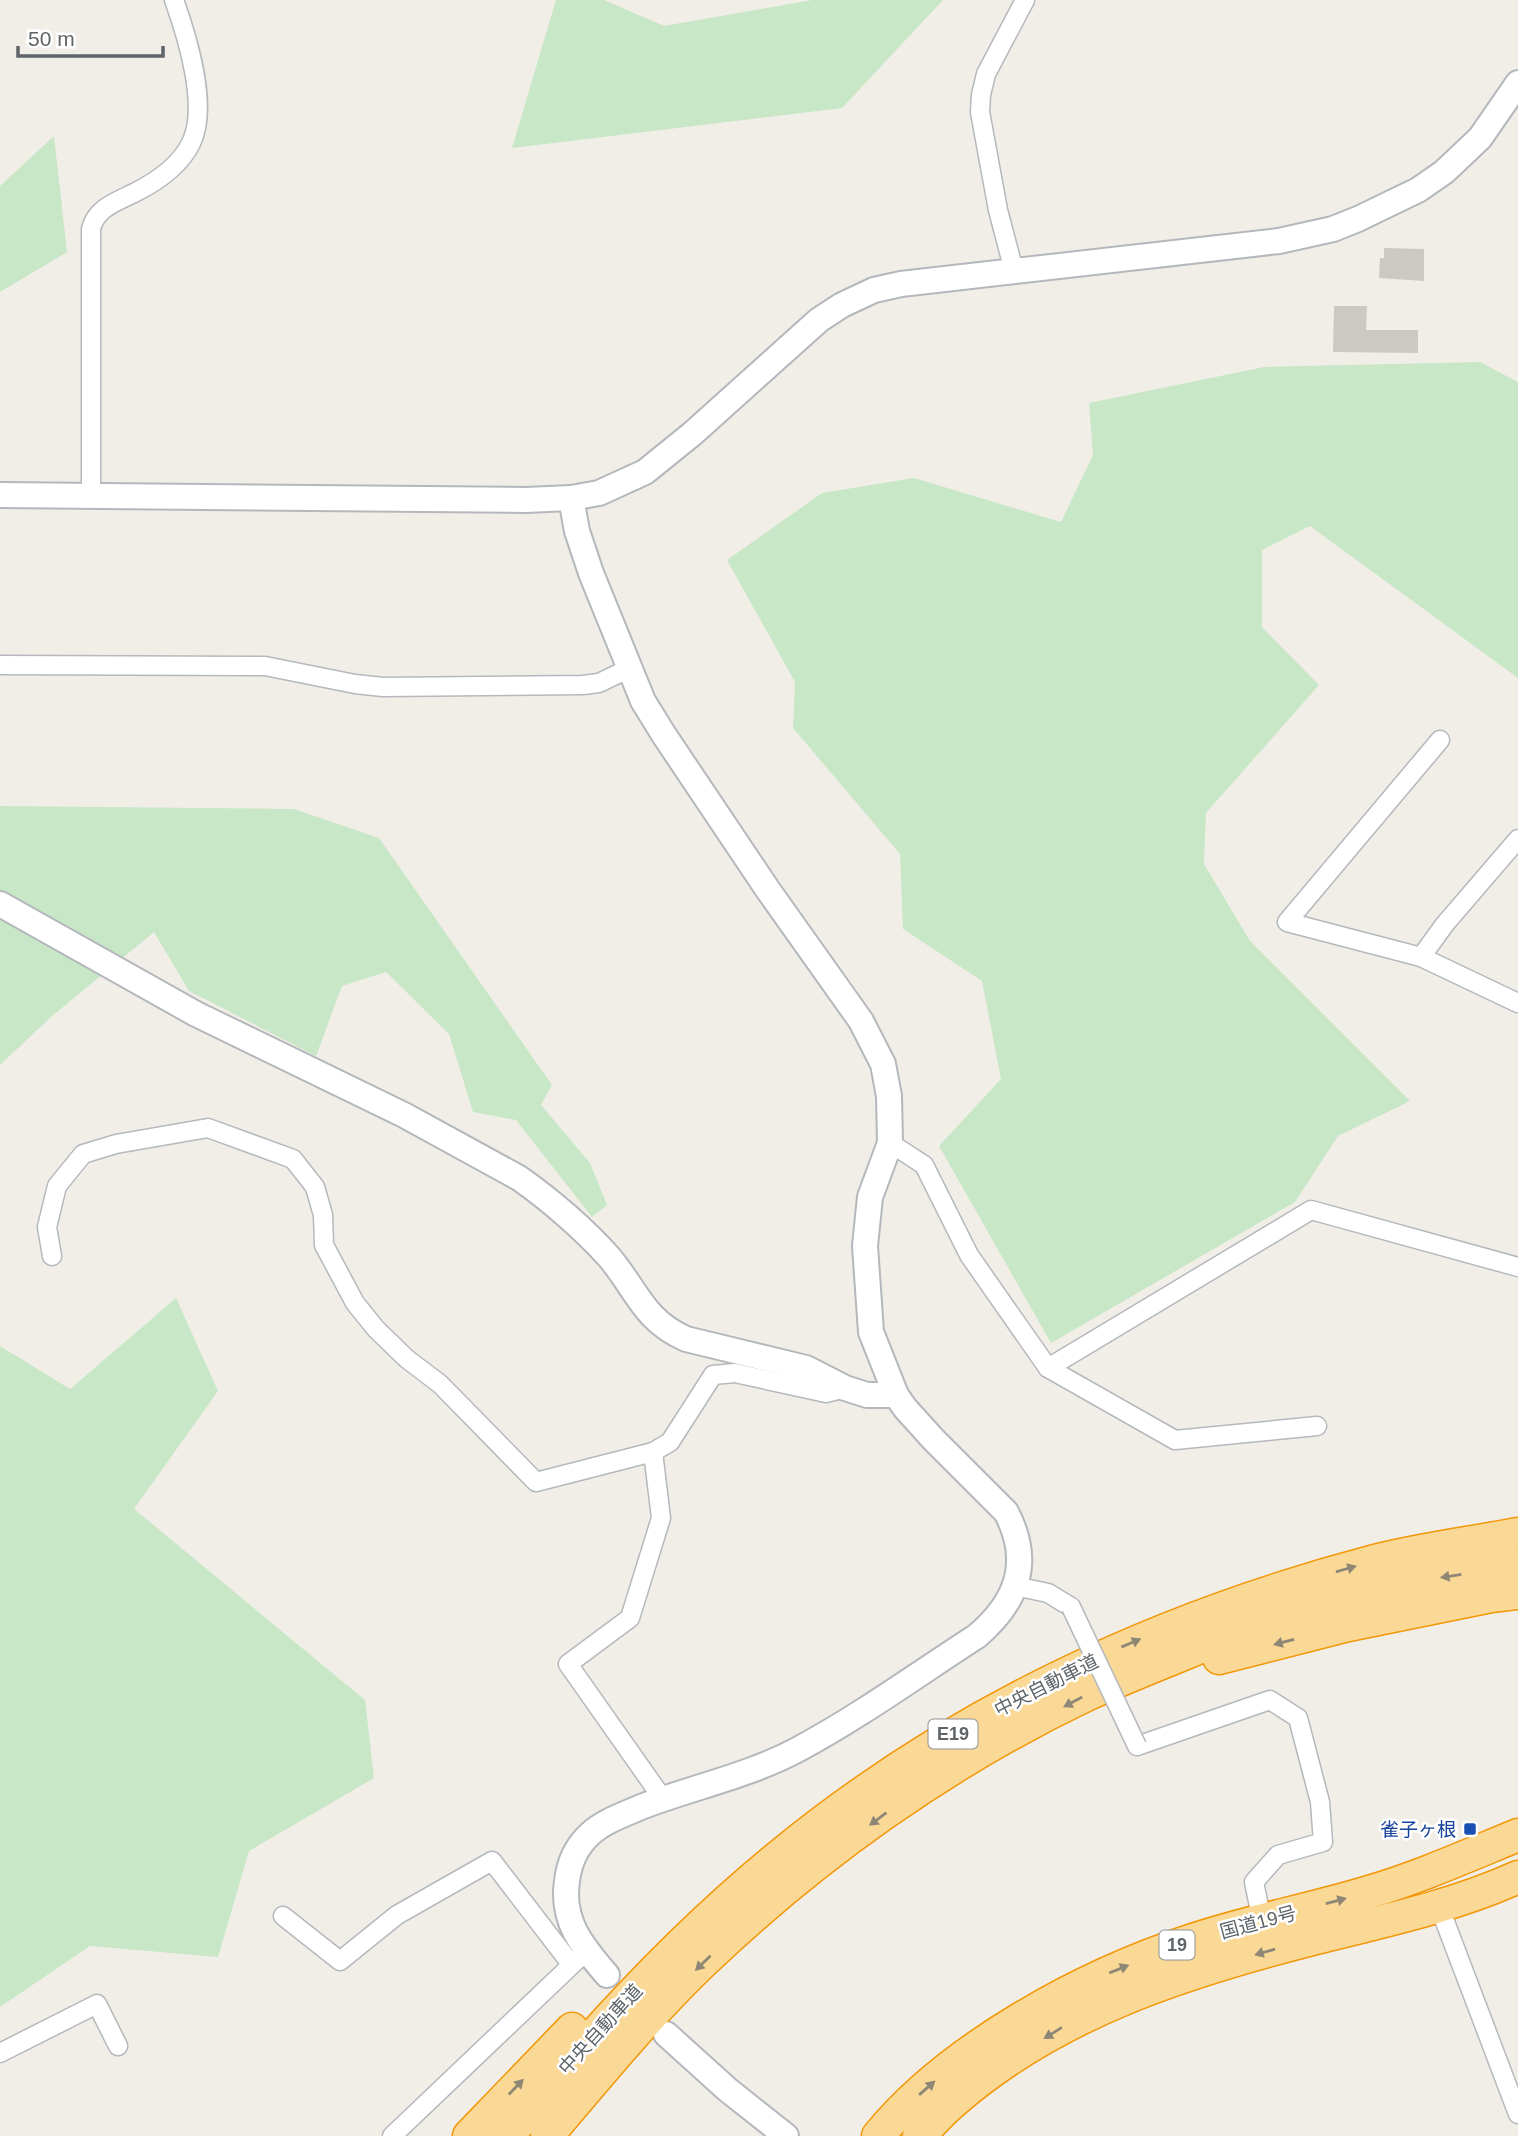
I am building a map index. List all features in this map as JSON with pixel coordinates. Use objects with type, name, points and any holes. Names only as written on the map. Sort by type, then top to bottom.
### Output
[{"type":"highway","name":"中央自動車道","points":[[508,2136],[617,2008],[680,1944],[778,1857],[870,1788],[961,1730],[1066,1672],[1136,1641],[1228,1606],[1378,1560],[1518,1534]]},
{"type":"highway","name":"中央自動車道","points":[[547,2136],[646,2020],[701,1964],[789,1885],[893,1808],[1004,1738],[1086,1695],[1148,1668],[1313,1607],[1432,1579],[1518,1566]]},
{"type":"highway","points":[[1148,1668],[1230,1656],[1348,1625],[1491,1595],[1518,1592]]},
{"type":"highway","points":[[469,2136],[676,1923],[787,1828],[844,1783],[903,1745],[961,1730]]},
{"type":"highway","name":"国道19号","points":[[878,2136],[927,2088],[978,2047],[1038,2008],[1108,1973],[1178,1945],[1370,1892],[1518,1835]]},
{"type":"highway","name":"国道19号","points":[[919,2136],[952,2102],[1006,2062],[1065,2025],[1129,1995],[1195,1971],[1439,1906],[1518,1877]]},
{"type":"street","points":[[91,495],[91,229],[94,218],[103,209],[161,177],[175,165],[192,142],[197,108],[196,89],[185,29],[174,0]]},
{"type":"street","points":[[1014,271],[996,199],[980,112],[986,74],[1025,0]]},
{"type":"street","points":[[0,495],[572,498],[599,493],[645,472],[692,434],[819,320],[842,305],[874,290],[901,284],[1279,242],[1322,232],[1358,219],[1418,190],[1444,172],[1480,138],[1518,83]]},
{"type":"street","points":[[572,498],[577,531],[591,573],[643,701],[768,890],[861,1021],[883,1064],[889,1096],[890,1143],[870,1197],[865,1246],[871,1332],[896,1395],[933,1439],[1006,1512],[1020,1552],[1015,1586],[1003,1612],[977,1636],[796,1751],[746,1773],[663,1799],[601,1825],[579,1847],[571,1861],[565,1896],[566,1911],[577,1939],[579,1958]]},
{"type":"street","points":[[0,665],[265,666],[383,687],[583,685],[599,683],[630,668]]},
{"type":"street","points":[[1440,740],[1287,922],[1420,957],[1518,1003]]},
{"type":"street","points":[[1420,957],[1518,839]]},
{"type":"street","points":[[0,904],[196,1014],[404,1115],[519,1178],[537,1190],[610,1258],[632,1292],[669,1331],[686,1339],[806,1368],[845,1388],[867,1395],[896,1395]]},
{"type":"street","points":[[52,1256],[47,1227],[57,1186],[83,1154],[116,1144],[208,1128],[293,1159],[315,1187],[323,1215],[324,1245],[355,1303],[376,1329],[407,1359],[440,1384],[536,1482],[653,1452],[670,1442],[713,1375],[736,1373],[826,1393],[845,1388]]},
{"type":"street","points":[[890,1143],[924,1165],[970,1255],[1048,1368],[1175,1440],[1317,1426]]},
{"type":"street","points":[[1048,1368],[1311,1210],[1518,1266]]},
{"type":"street","points":[[653,1452],[661,1518],[630,1618],[568,1664],[663,1799]]},
{"type":"street","points":[[1015,1586],[1059,1597],[1071,1607],[1137,1746],[1270,1700],[1298,1718],[1320,1802],[1322,1842],[1278,1855],[1254,1882],[1262,1921]]},
{"type":"street","points":[[283,1916],[340,1961],[397,1915],[492,1861],[579,1958],[607,1975]]},
{"type":"street","points":[[1439,1906],[1518,2114]]},
{"type":"street","points":[[392,2136],[579,1958]]},
{"type":"street","points":[[0,2053],[97,2004],[118,2046]]},
{"type":"street","points":[[666,2034],[728,2090],[786,2136]]},
{"type":"green space","points":[[556,0],[604,0],[664,26],[812,0],[943,0],[842,108],[512,148]]},
{"type":"green space","points":[[54,136],[67,252],[0,292],[0,186]]},
{"type":"green space","points":[[1480,362],[1518,382],[1518,678],[1310,526],[1262,550],[1262,627],[1319,685],[1206,813],[1204,864],[1250,941],[1410,1101],[1338,1136],[1295,1202],[1051,1343],[939,1146],[1001,1079],[982,981],[903,929],[900,854],[793,728],[795,682],[727,560],[822,493],[914,478],[1061,522],[1093,455],[1089,403],[1264,367]]},
{"type":"green space","points":[[0,806],[294,809],[379,838],[552,1085],[541,1105],[590,1163],[607,1205],[592,1217],[516,1120],[473,1112],[449,1034],[386,972],[342,986],[316,1056],[189,991],[154,932],[51,1017],[0,1065]]},
{"type":"green space","points":[[176,1298],[218,1391],[134,1509],[365,1700],[374,1778],[249,1851],[218,1957],[90,1946],[0,2007],[0,1346],[70,1389]]},
{"type":"building","points":[[1384,248],[1424,249],[1424,281],[1379,278],[1380,258],[1384,258]]},
{"type":"building","points":[[1334,306],[1367,306],[1366,330],[1418,330],[1418,353],[1333,352]]},
{"type":"place","name":"雀子ヶ根","points":[[1470,1829]]}]
